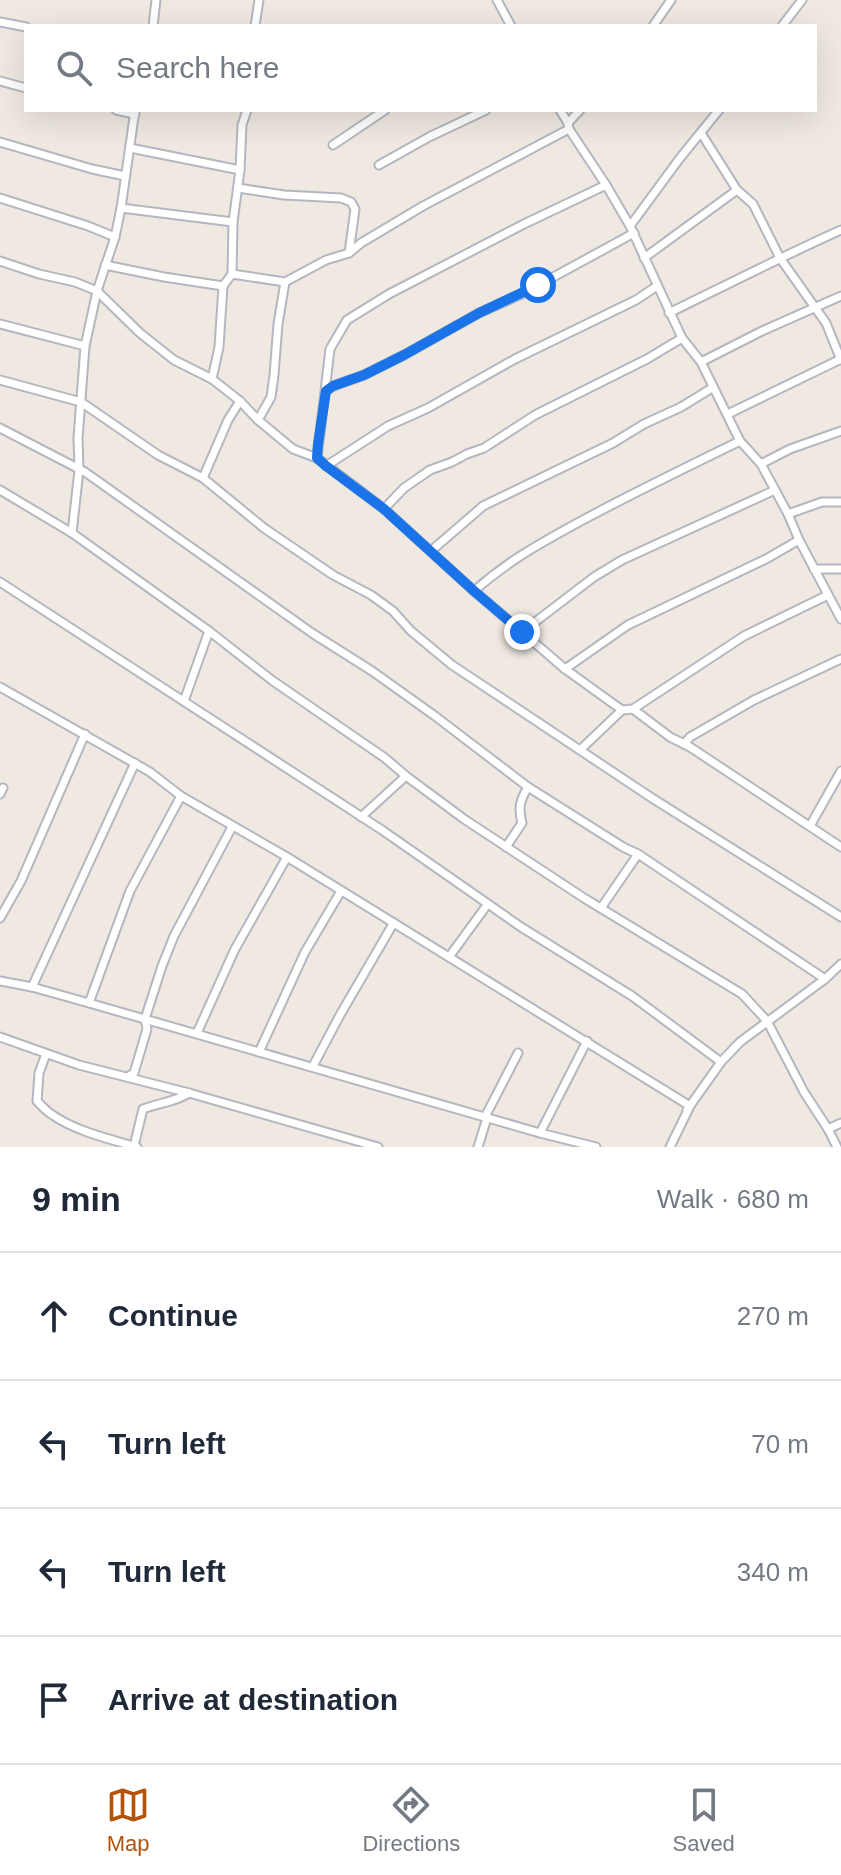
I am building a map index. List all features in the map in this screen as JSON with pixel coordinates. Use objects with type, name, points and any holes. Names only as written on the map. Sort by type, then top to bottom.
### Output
[{"type":"street","points":[[153,24],[156,0]]},
{"type":"street","points":[[255,24],[259,0]]},
{"type":"street","points":[[497,0],[510,24]]},
{"type":"street","points":[[654,24],[671,0]]},
{"type":"street","points":[[784,24],[802,0]]},
{"type":"street","points":[[0,22],[24,27]]},
{"type":"street","points":[[0,81],[24,87]]},
{"type":"street","points":[[72,533],[79,470],[78,438],[85,346],[97,291],[115,237],[135,112]]},
{"type":"street","points":[[212,379],[219,347],[223,286],[232,274],[233,222],[244,112]]},
{"type":"street","points":[[333,145],[382,112]]},
{"type":"street","points":[[379,165],[482,112]]},
{"type":"street","points":[[561,112],[632,230],[682,338],[701,362],[740,441],[761,464],[841,619]]},
{"type":"street","points":[[232,274],[285,282],[326,260],[349,253],[423,206],[569,126],[579,112]]},
{"type":"street","points":[[326,391],[364,375],[524,293],[632,230],[680,158],[717,112]]},
{"type":"street","points":[[701,133],[737,190],[753,204],[780,258],[826,323],[841,359],[728,414]]},
{"type":"street","points":[[0,142],[125,176]]},
{"type":"street","points":[[130,148],[240,170]]},
{"type":"street","points":[[317,458],[330,349],[347,320],[389,294],[606,185]]},
{"type":"street","points":[[238,188],[284,195],[341,198],[351,202],[355,209],[349,253]]},
{"type":"street","points":[[644,258],[737,190]]},
{"type":"street","points":[[0,198],[115,237]]},
{"type":"street","points":[[121,208],[233,222]]},
{"type":"street","points":[[669,313],[841,230]]},
{"type":"street","points":[[0,261],[97,291],[140,333],[174,360],[212,379],[293,449],[317,458],[384,509],[565,669],[622,710]]},
{"type":"street","points":[[105,265],[223,286]]},
{"type":"street","points":[[258,420],[271,397],[285,282]]},
{"type":"street","points":[[326,466],[388,426],[636,300],[657,286]]},
{"type":"street","points":[[701,362],[841,296]]},
{"type":"street","points":[[0,324],[85,346]]},
{"type":"street","points":[[384,509],[404,488],[430,470],[484,448],[535,415],[682,338]]},
{"type":"street","points":[[0,380],[81,402],[158,455],[203,478],[264,528],[393,611],[411,631],[452,665],[841,917]]},
{"type":"street","points":[[431,551],[483,506],[613,443],[712,388]]},
{"type":"street","points":[[203,478],[228,420],[240,401]]},
{"type":"street","points":[[0,428],[85,472],[312,633],[372,671],[528,787],[638,854],[825,979]]},
{"type":"street","points":[[761,464],[790,449],[841,431]]},
{"type":"street","points":[[474,591],[517,556],[624,498],[740,441]]},
{"type":"street","points":[[0,490],[72,533],[209,631],[300,702],[385,758],[506,847],[742,994],[767,1021],[837,1147]]},
{"type":"street","points":[[522,632],[594,577],[622,560],[775,490]]},
{"type":"street","points":[[788,514],[822,502],[841,502]]},
{"type":"street","points":[[565,669],[628,625],[799,540]]},
{"type":"street","points":[[814,569],[841,569]]},
{"type":"street","points":[[0,582],[361,817],[487,905],[632,996],[721,1062]]},
{"type":"street","points":[[580,750],[622,710],[633,709],[744,636],[828,595]]},
{"type":"street","points":[[184,701],[209,631]]},
{"type":"street","points":[[684,744],[690,737],[754,700],[841,659]]},
{"type":"street","points":[[0,687],[150,772],[181,796],[287,857],[587,1041],[688,1108]]},
{"type":"street","points":[[633,709],[670,737],[841,847]]},
{"type":"street","points":[[0,918],[21,881],[85,734]]},
{"type":"street","points":[[32,987],[135,763]]},
{"type":"street","points":[[810,826],[841,771]]},
{"type":"street","points":[[361,817],[406,776]]},
{"type":"street","points":[[506,847],[522,823],[520,802],[528,787]]},
{"type":"street","points":[[89,1003],[130,891],[181,796]]},
{"type":"street","points":[[129,1076],[134,1073],[147,1029],[145,1019],[155,984],[174,936],[232,827]]},
{"type":"street","points":[[601,908],[638,854]]},
{"type":"street","points":[[197,1033],[235,949],[287,857]]},
{"type":"street","points":[[259,1052],[305,952],[341,891]]},
{"type":"street","points":[[449,957],[487,905]]},
{"type":"street","points":[[313,1066],[393,924]]},
{"type":"street","points":[[670,1147],[688,1108],[705,1080],[721,1062],[740,1042],[841,964]]},
{"type":"street","points":[[0,981],[32,987],[596,1147]]},
{"type":"street","points":[[0,1037],[79,1065],[129,1076],[378,1147]]},
{"type":"street","points":[[540,1133],[587,1041]]},
{"type":"street","points":[[478,1147],[486,1117],[518,1053]]},
{"type":"street","points":[[46,1054],[39,1073],[37,1101],[51,1115],[136,1147],[143,1109],[159,1102],[178,1100],[189,1093]]},
{"type":"street","points":[[828,1129],[841,1123]]},
{"type":"route","points":[[522,632],[410,531],[317,458],[326,391],[404,355],[479,313],[538,285]]}]
